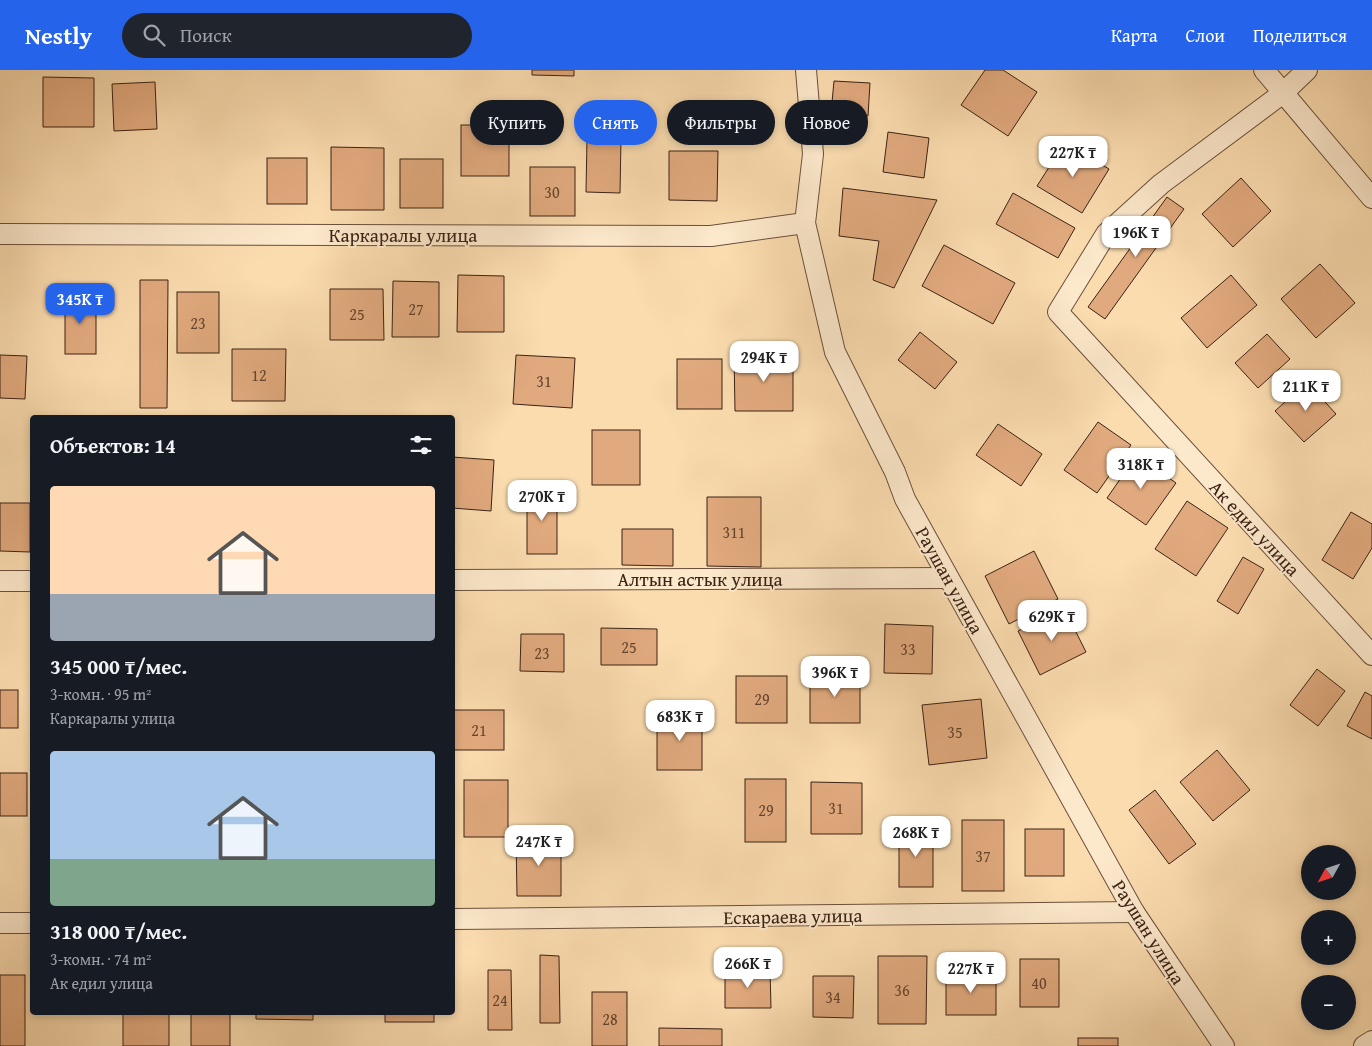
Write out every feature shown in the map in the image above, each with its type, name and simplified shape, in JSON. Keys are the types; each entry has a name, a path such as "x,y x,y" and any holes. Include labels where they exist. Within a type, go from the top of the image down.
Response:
{"street":[{"name":"Раушан улица","path":"806,70 813,154 805,223 835,352 895,472 905,499 1134,912 1224,1046"},
{"path":"1264,70 1372,198"},
{"path":"1283,93 1307,70"},
{"name":"Ак едил улица","path":"1283,93 1160,184 1106,234 1058,312 1372,655"},
{"name":"Каркаралы улица","path":"0,234 711,236 805,223"},
{"name":"Алтын астык улица","path":"455,580 948,578"},
{"path":"0,581 30,581"},
{"name":"Ескараева улица","path":"455,919 1134,912"},
{"path":"0,924 30,923"},
{"path":"1364,1046 1372,1041"}],"building":[{"path":"532,70 574,70 574,76 532,75"},
{"path":"985,70 1003,70 1037,92 1008,136 961,105"},
{"path":"43,77 94,78 94,127 43,127"},
{"path":"834,81 870,83 868,116 868,100 832,100"},
{"path":"155,82 157,129 114,131 112,84"},
{"path":"461,125 470,125 470,145 509,145 509,176 461,176"},
{"path":"888,132 929,138 924,178 883,172"},
{"path":"1065,142 1109,169 1082,213 1037,186"},
{"path":"587,145 621,145 620,193 586,192"},
{"path":"331,147 384,148 384,210 331,210"},
{"path":"669,151 718,151 717,201 669,200"},
{"path":"267,158 307,158 307,204 267,204"},
{"path":"400,159 443,159 443,208 400,208"},
{"path":"530,167 575,167 575,216 530,216"},
{"path":"1241,178 1271,211 1233,247 1202,214"},
{"path":"843,188 937,200 894,288 873,280 879,241 839,236"},
{"path":"1013,193 1075,228 1058,258 996,224"},
{"path":"1167,197 1184,209 1105,319 1088,307"},
{"path":"944,245 1015,283 993,324 922,286"},
{"path":"1320,264 1355,303 1316,338 1281,299"},
{"path":"458,275 504,276 504,332 457,332"},
{"path":"1231,275 1257,305 1207,348 1181,318"},
{"path":"140,280 168,280 167,408 140,408"},
{"path":"393,281 439,282 439,337 392,337"},
{"path":"330,289 383,289 384,340 330,340"},
{"path":"177,292 219,292 219,353 177,353"},
{"path":"65,296 96,296 96,354 65,354"},
{"path":"920,332 957,362 935,389 898,360"},
{"path":"1267,334 1290,359 1258,388 1235,363"},
{"path":"232,349 286,349 285,401 232,401"},
{"path":"734,354 793,355 793,411 735,411"},
{"path":"0,355 27,356 25,399 0,398"},
{"path":"516,355 575,358 572,408 513,404"},
{"path":"677,359 722,359 722,409 677,409"},
{"path":"1307,382 1336,414 1304,442 1275,411"},
{"path":"1098,422 1131,445 1097,493 1064,470"},
{"path":"998,424 1042,454 1021,486 976,455"},
{"path":"592,430 640,430 640,485 592,485"},
{"path":"1137,455 1176,483 1146,525 1107,498"},
{"path":"455,457 494,460 491,511 455,508"},
{"path":"527,490 557,490 557,554 527,554"},
{"path":"707,497 761,497 761,567 707,566"},
{"path":"1187,501 1228,528 1196,576 1155,549"},
{"path":"0,503 30,503 30,552 0,551"},
{"path":"1351,512 1372,524 1372,548 1353,579 1322,560"},
{"path":"622,529 673,529 673,566 622,565"},
{"path":"1034,551 1058,599 1009,624 985,576"},
{"path":"1243,557 1264,569 1238,614 1217,601"},
{"path":"1064,608 1086,652 1040,675 1018,631"},
{"path":"885,624 933,626 932,674 884,673"},
{"path":"601,628 657,629 657,665 601,665"},
{"path":"521,634 564,634 564,672 520,671"},
{"path":"1317,669 1345,691 1318,726 1290,705"},
{"path":"810,674 860,674 860,723 810,723"},
{"path":"736,676 787,676 787,723 736,723"},
{"path":"0,690 18,690 18,728 0,728"},
{"path":"1365,692 1372,696 1372,739 1347,726"},
{"path":"981,699 987,758 929,765 922,705"},
{"path":"455,710 504,710 504,750 455,750"},
{"path":"657,713 702,713 702,770 657,770"},
{"path":"1217,750 1250,790 1213,821 1180,782"},
{"path":"0,773 27,773 27,816 0,816"},
{"path":"745,779 786,779 786,842 745,842"},
{"path":"464,780 508,780 508,837 464,837"},
{"path":"811,782 862,783 862,834 811,834"},
{"path":"1155,790 1196,844 1169,864 1129,810"},
{"path":"962,820 1004,820 1004,891 962,891"},
{"path":"899,828 933,828 933,887 899,887"},
{"path":"1025,829 1064,829 1064,876 1025,876"},
{"path":"516,839 561,839 561,896 517,896"},
{"path":"540,955 559,956 560,1023 540,1023"},
{"path":"878,956 927,956 926,1024 878,1024"},
{"path":"1020,959 1059,959 1059,1007 1020,1007"},
{"path":"488,970 511,970 512,1030 488,1030"},
{"path":"725,970 770,970 771,1008 725,1008"},
{"path":"946,972 996,972 996,1015 946,1015"},
{"path":"0,975 25,975 25,1046 0,1046"},
{"path":"813,976 854,976 853,1018 813,1017"},
{"path":"592,992 627,992 627,1046 592,1046"},
{"path":"123,1015 169,1015 169,1046 123,1046"},
{"path":"191,1015 230,1015 230,1046 191,1046"},
{"path":"256,1015 313,1015 313,1020 256,1019"},
{"path":"385,1015 434,1015 434,1022 385,1022"},
{"path":"659,1028 722,1029 722,1046 659,1046"},
{"path":"1078,1038 1118,1038 1118,1046 1078,1046"}]}
